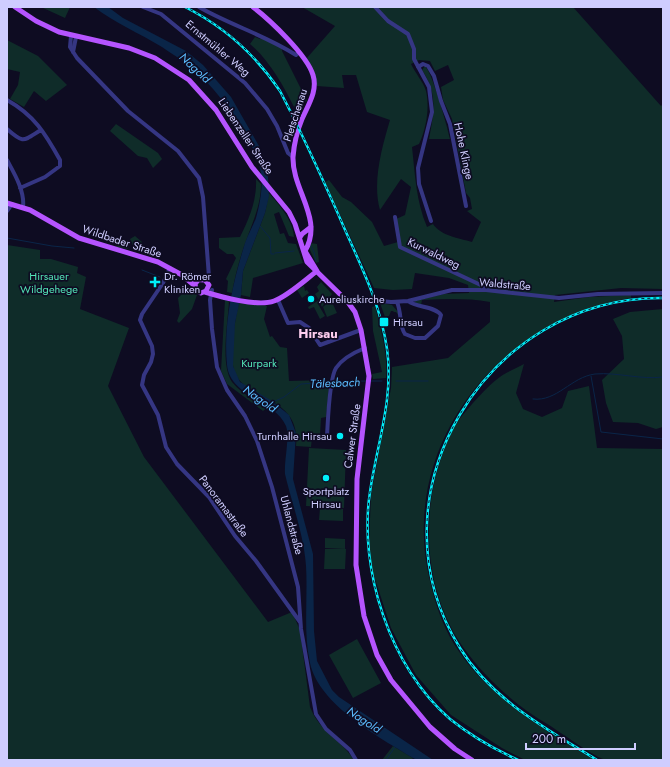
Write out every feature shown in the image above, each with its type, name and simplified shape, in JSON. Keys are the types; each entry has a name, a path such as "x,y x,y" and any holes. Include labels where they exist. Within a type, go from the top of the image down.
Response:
{"main road":[{"name":"Liebenzeller Straße","path":"15,7 49,28 74,36 129,48 155,58 169,65 189,80 207,98 252,167 290,212 308,262 317,271"},
{"name":"Pletschenau","path":"253,7 275,26 298,53 311,70 315,82 314,89 299,126 293,158"},
{"name":"Ernstmühler Weg","path":"293,158 297,181 310,213 310,236 305,251"},
{"name":"Wildbader Straße","path":"9,204 23,207 79,238 146,258 170,268 187,279 199,292 204,292 210,288"},
{"path":"300,237 311,227"},
{"path":"300,237 310,236"},
{"name":"Liebenzeller Straße","path":"305,251 317,271"},
{"path":"308,262 308,278"},
{"path":"195,286 200,280 225,297 265,303 278,300 317,271"},
{"name":"Calwer Straße","path":"317,271 355,312 360,323 369,376 357,479 357,581 364,616 377,656 388,676 414,709 442,739 472,760"},
{"name":"Wildbader Straße","path":"187,279 200,280"}],"street":[{"name":"Ernstmühler Weg","path":"143,7 161,14 245,83 267,109 277,126 288,153 293,158"},
{"path":"199,7 224,21 278,43 296,54 298,53"},
{"path":"375,7 388,21 408,34 414,49 414,60 429,87 432,112 418,168 419,184 431,221"},
{"path":"74,36 70,47 74,54 128,110 172,146 193,169 202,188 210,288"},
{"name":"Hohe Klinge","path":"418,67 423,64 428,66 434,76 441,101 450,124 466,206"},
{"path":"7,100 27,112 42,130 61,163 52,173 20,188"},
{"path":"7,129 20,140 24,141 42,130"},
{"path":"7,160 20,188 24,201 23,207"},
{"path":"7,211 9,204"},
{"name":"Kurwaldweg","path":"395,217 400,247 485,287 486,290"},
{"name":"Panoramastraße","path":"170,268 163,283 142,314 140,320 153,349 153,358 142,380 144,391 158,415 164,441 171,457 209,497 235,536 256,561 300,622"},
{"path":"200,280 208,269"},
{"name":"Uhlandstraße","path":"210,288 212,329 217,367 227,390 245,416 265,461 296,577 300,622 316,714 326,729 350,750 356,760"},
{"name":"Waldstraße","path":"347,302 360,299 397,302 441,292 486,290 559,298 598,294 663,293"},
{"path":"278,300 288,323 300,322 312,332 320,344 325,344 358,331"},
{"path":"397,302 401,313 400,326 405,334 415,338 425,338 438,326 441,316 438,311 412,304 408,300"},
{"path":"327,436 332,384 336,368 352,355 365,348"}],"green space":[{"path":"41,7 70,7 65,18"},
{"path":"302,7 573,7 661,106 663,104 663,289 621,288 555,295 554,302 589,297 631,295 631,298 583,311 539,332 501,361 469,397 444,438 429,483 424,531 430,581 442,621 454,644 467,663 482,680 516,710 594,760 525,760 502,748 451,715 416,675 391,628 373,573 369,543 371,495 391,388 392,367 448,358 490,322 490,302 464,299 422,300 421,305 414,302 444,294 469,293 468,285 449,278 415,273 412,289 393,290 374,288 325,182 329,180 342,197 351,202 372,222 384,246 398,242 394,220 405,215 411,187 401,179 380,210 377,188 379,165 390,120 367,112 356,75 342,75 344,88 317,86 314,71 306,59 335,26","holes":["419,60 430,61 435,71 448,65 454,80 441,87 443,100 452,119 466,193 470,198 472,209 467,211 481,222 472,242 445,234 433,224 427,227 420,207 416,187 412,147 419,144 424,132 428,104 425,87 411,64"]},
{"path":"255,37 260,39 262,37 282,48 282,51 307,101 294,107 269,65 250,44"},
{"path":"7,40 38,56 67,85 46,101 34,91 24,107 10,99 18,85 20,72 7,69"},
{"path":"425,66 436,89 450,139 429,139 433,112 433,95 431,87 422,70"},
{"path":"116,124 158,153 162,159 153,168 147,158 138,156 110,131"},
{"path":"256,179 261,184 258,206 236,273 232,293 227,292 228,281 226,279 236,258 233,254 227,254 219,248 219,238 240,237 252,209"},
{"path":"269,193 288,219 294,237 289,236 279,212 274,214 280,234 284,233 288,243 296,244 303,263 253,278 250,297 241,295 243,271 265,213"},
{"path":"135,236 142,242 140,251 135,250 130,239"},
{"path":"127,240 129,245 128,249 115,247"},
{"path":"310,243 317,244 319,262 316,263 310,250"},
{"name":"Hirsauer Wildgehege","path":"7,245 40,250 40,259 51,259 78,267 77,273 86,277 80,309 129,328 108,386 144,457 268,622 292,612 300,630 310,707 320,724 343,746 354,760 7,760"},
{"path":"321,282 332,294 322,307 320,303 318,304 325,316 320,319 314,307 309,309 308,307 319,300 315,294 319,291 317,287"},
{"path":"304,286 305,291 307,290 309,293 302,298 297,290"},
{"path":"188,288 197,295 192,309 179,323 177,321 180,313 178,298"},
{"path":"225,300 229,301 226,332 226,365 228,374 232,382 239,389 253,400 267,408 263,411 227,384 221,371"},
{"path":"331,300 337,313 327,317 323,307"},
{"name":"Kurpark","path":"239,303 267,306 264,319 270,337 272,336 280,347 287,348 289,381 330,380 326,417 321,418 320,435 312,437 311,447 296,446 295,429 290,417 282,408 241,382 235,373 232,348"},
{"path":"380,303 392,305 399,313 399,316 396,312 391,311 389,316 385,317"},
{"path":"375,306 384,342 386,378 373,379 372,374 382,372 373,331 372,307"},
{"path":"663,309 663,427 656,429 638,423 613,422 606,403 602,380 624,359 622,336 613,319 630,312"},
{"path":"524,364 516,393 523,409 542,417 562,408 568,391 589,386 597,448 663,449 663,760 606,760 594,755 524,709 491,680 472,659 450,625 440,602 433,577 429,526 431,501 443,453 456,424 476,399 499,378"},
{"name":"Sportplatz Hirsau","path":"309,448 346,450 344,508 306,506"},
{"path":"320,508 343,509 343,521 319,520"},
{"path":"325,538 345,539 345,549 325,548"},
{"path":"325,549 346,549 345,569 324,569"},
{"path":"357,639 381,683 353,698 329,655"},
{"path":"393,746 413,758 411,760 382,760"}],"water":[{"name":"Nagold","path":"94,7 108,7 123,18 186,51 203,65 231,97 259,146 268,177 269,196 265,213 243,271 241,295 235,323 233,366 240,382 272,401 289,415 296,433 293,479 313,554 314,631 317,661 332,690 339,697 433,760 417,760 413,758 368,730 352,718 325,693 316,678 310,663 307,639 305,554 285,474 287,436 286,426 273,410 244,392 236,384 230,376 227,365 226,334 233,288 245,243 256,218 261,196 262,184 258,160 246,135 229,109 212,87 194,69 162,47"}],"waterway":[{"path":"260,226 270,238 271,254 274,254"},
{"path":"7,238 52,246 74,248"},
{"path":"311,246 316,261"},
{"path":"275,253 294,251"},
{"path":"142,270 160,277"},
{"path":"167,279 178,279"},
{"name":"Tälesbach","path":"533,399 549,397 586,376 595,374 612,374 646,378 663,377"},
{"name":"Tälesbach","path":"591,376 601,432 663,439"},
{"name":"Tälesbach","path":"333,382 366,381"},
{"name":"Tälesbach","path":"371,381 382,381"},
{"name":"Tälesbach","path":"396,381 428,381"},
{"name":"Tälesbach","path":"273,402 284,397 301,384 330,382"},
{"path":"386,760 395,747"}],"railway":[{"path":"185,7 213,23 250,53 280,91 322,178 365,275 376,304 384,333 389,367 387,403 370,492 368,521 369,552 374,584 383,615 395,645 410,673 429,698 450,719 483,742 518,760"},
{"path":"597,760 540,725 522,712 488,683 473,666 460,648 434,589 427,529 436,470 460,415 496,368 543,330 600,306 663,298"}],"place":[{"name":"Dr. Römer Kliniken","path":"155,282"},
{"name":"Aureliuskirche","path":"311,299"},
{"name":"Hirsau","path":"384,322"},
{"name":"Turnhalle Hirsau","path":"340,436"},
{"name":"Sportplatz Hirsau","path":"326,478"}],"district":[{"name":"Hirsau","path":"318,333"}]}
